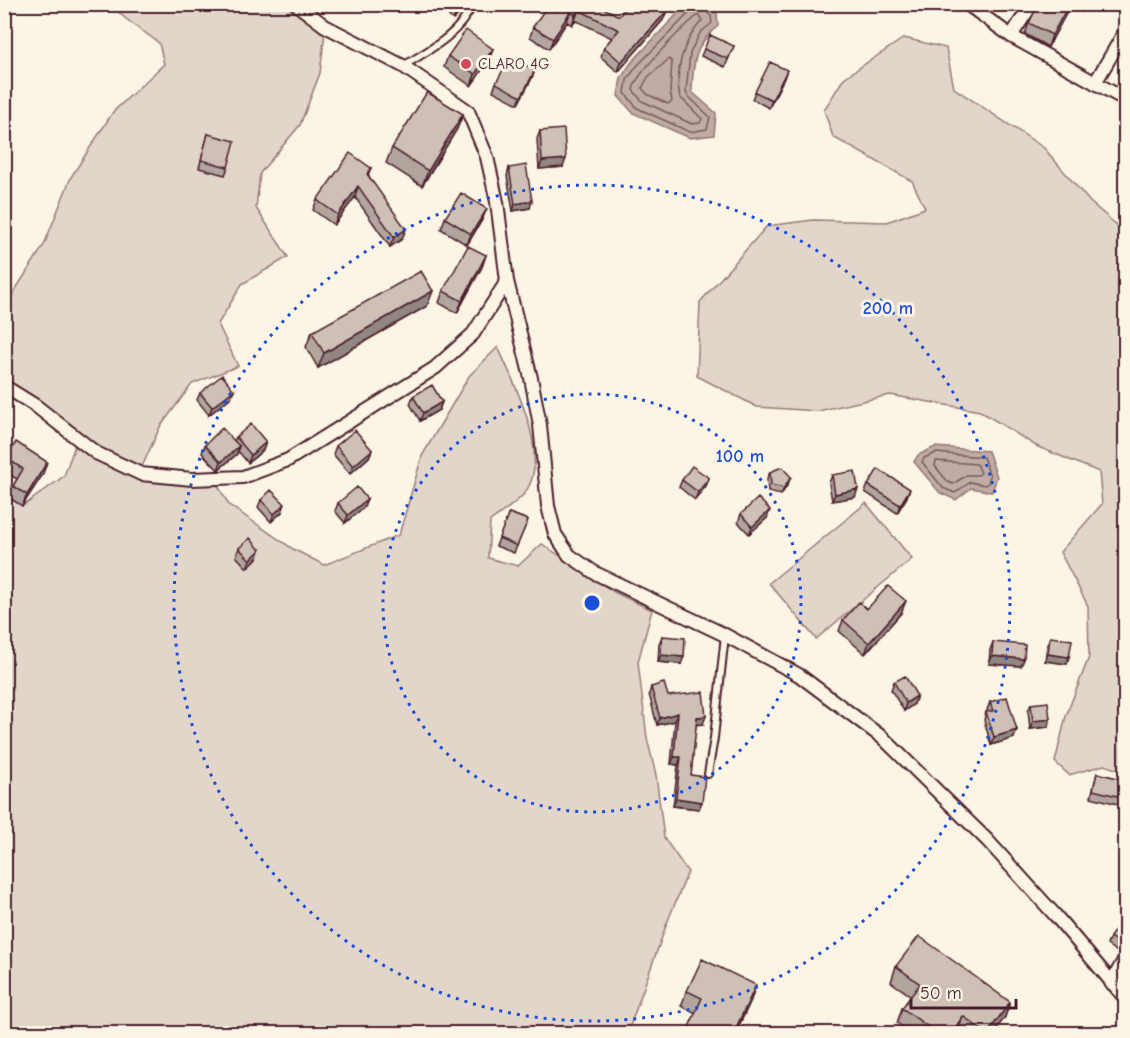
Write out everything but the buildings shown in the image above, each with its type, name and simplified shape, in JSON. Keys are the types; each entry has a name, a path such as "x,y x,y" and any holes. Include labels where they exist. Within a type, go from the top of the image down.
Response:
{"street":[{"path":"296,4 325,26 403,66 468,111 487,157 497,202 507,281 540,425 548,506 555,534 569,555 595,573 725,635 799,675 883,738 987,840 1055,915 1125,999"},
{"path":"967,4 1011,36 1125,100"},
{"path":"1011,36 1032,4"},
{"path":"1095,83 1125,30"},
{"path":"4,386 36,406 96,453 141,474 192,479 243,477 288,460 435,368 474,334 507,281"},
{"path":"1111,982 1125,957"}],"lane":[{"path":"403,66 451,36 467,18 473,4"},
{"path":"708,774 725,635"}],"shaded area":[{"path":"111,5 291,5 325,32 320,73 300,125 260,173 256,208 288,257 242,284 218,324 238,366 192,384 160,427 141,469 211,473 229,505 293,549 324,565 399,535 422,456 469,376 498,347 528,421 533,442 534,462 531,480 523,495 512,506 490,521 488,558 518,566 542,544 614,592 652,610 638,662 647,738 656,775 664,838 688,872 667,923 629,1033 5,1033 4,495 23,506 64,476 78,437 25,391 5,381 5,306 44,245 71,177 113,112 164,64 159,43"},
{"path":"904,38 946,48 954,88 1044,148 1090,202 1125,232 1125,772 1104,765 1069,775 1055,762 1066,716 1089,657 1088,606 1060,552 1102,504 1099,472 1036,446 980,411 890,395 818,411 757,407 697,376 700,302 767,226 813,220 887,222 925,208 912,181 833,137 824,110 844,78"},
{"path":"866,503 912,559 816,639 769,583"}],"water":[{"path":"690,5 707,5 717,13 718,26 704,40 696,55 692,92 716,113 714,135 690,138 633,113 618,96 621,78 631,63 678,13"},
{"path":"935,447 988,451 997,477 992,492 971,488 956,500 940,493 914,462 918,455"}],"place":[{"name":"CLARO 4G","path":"466,64"}]}
